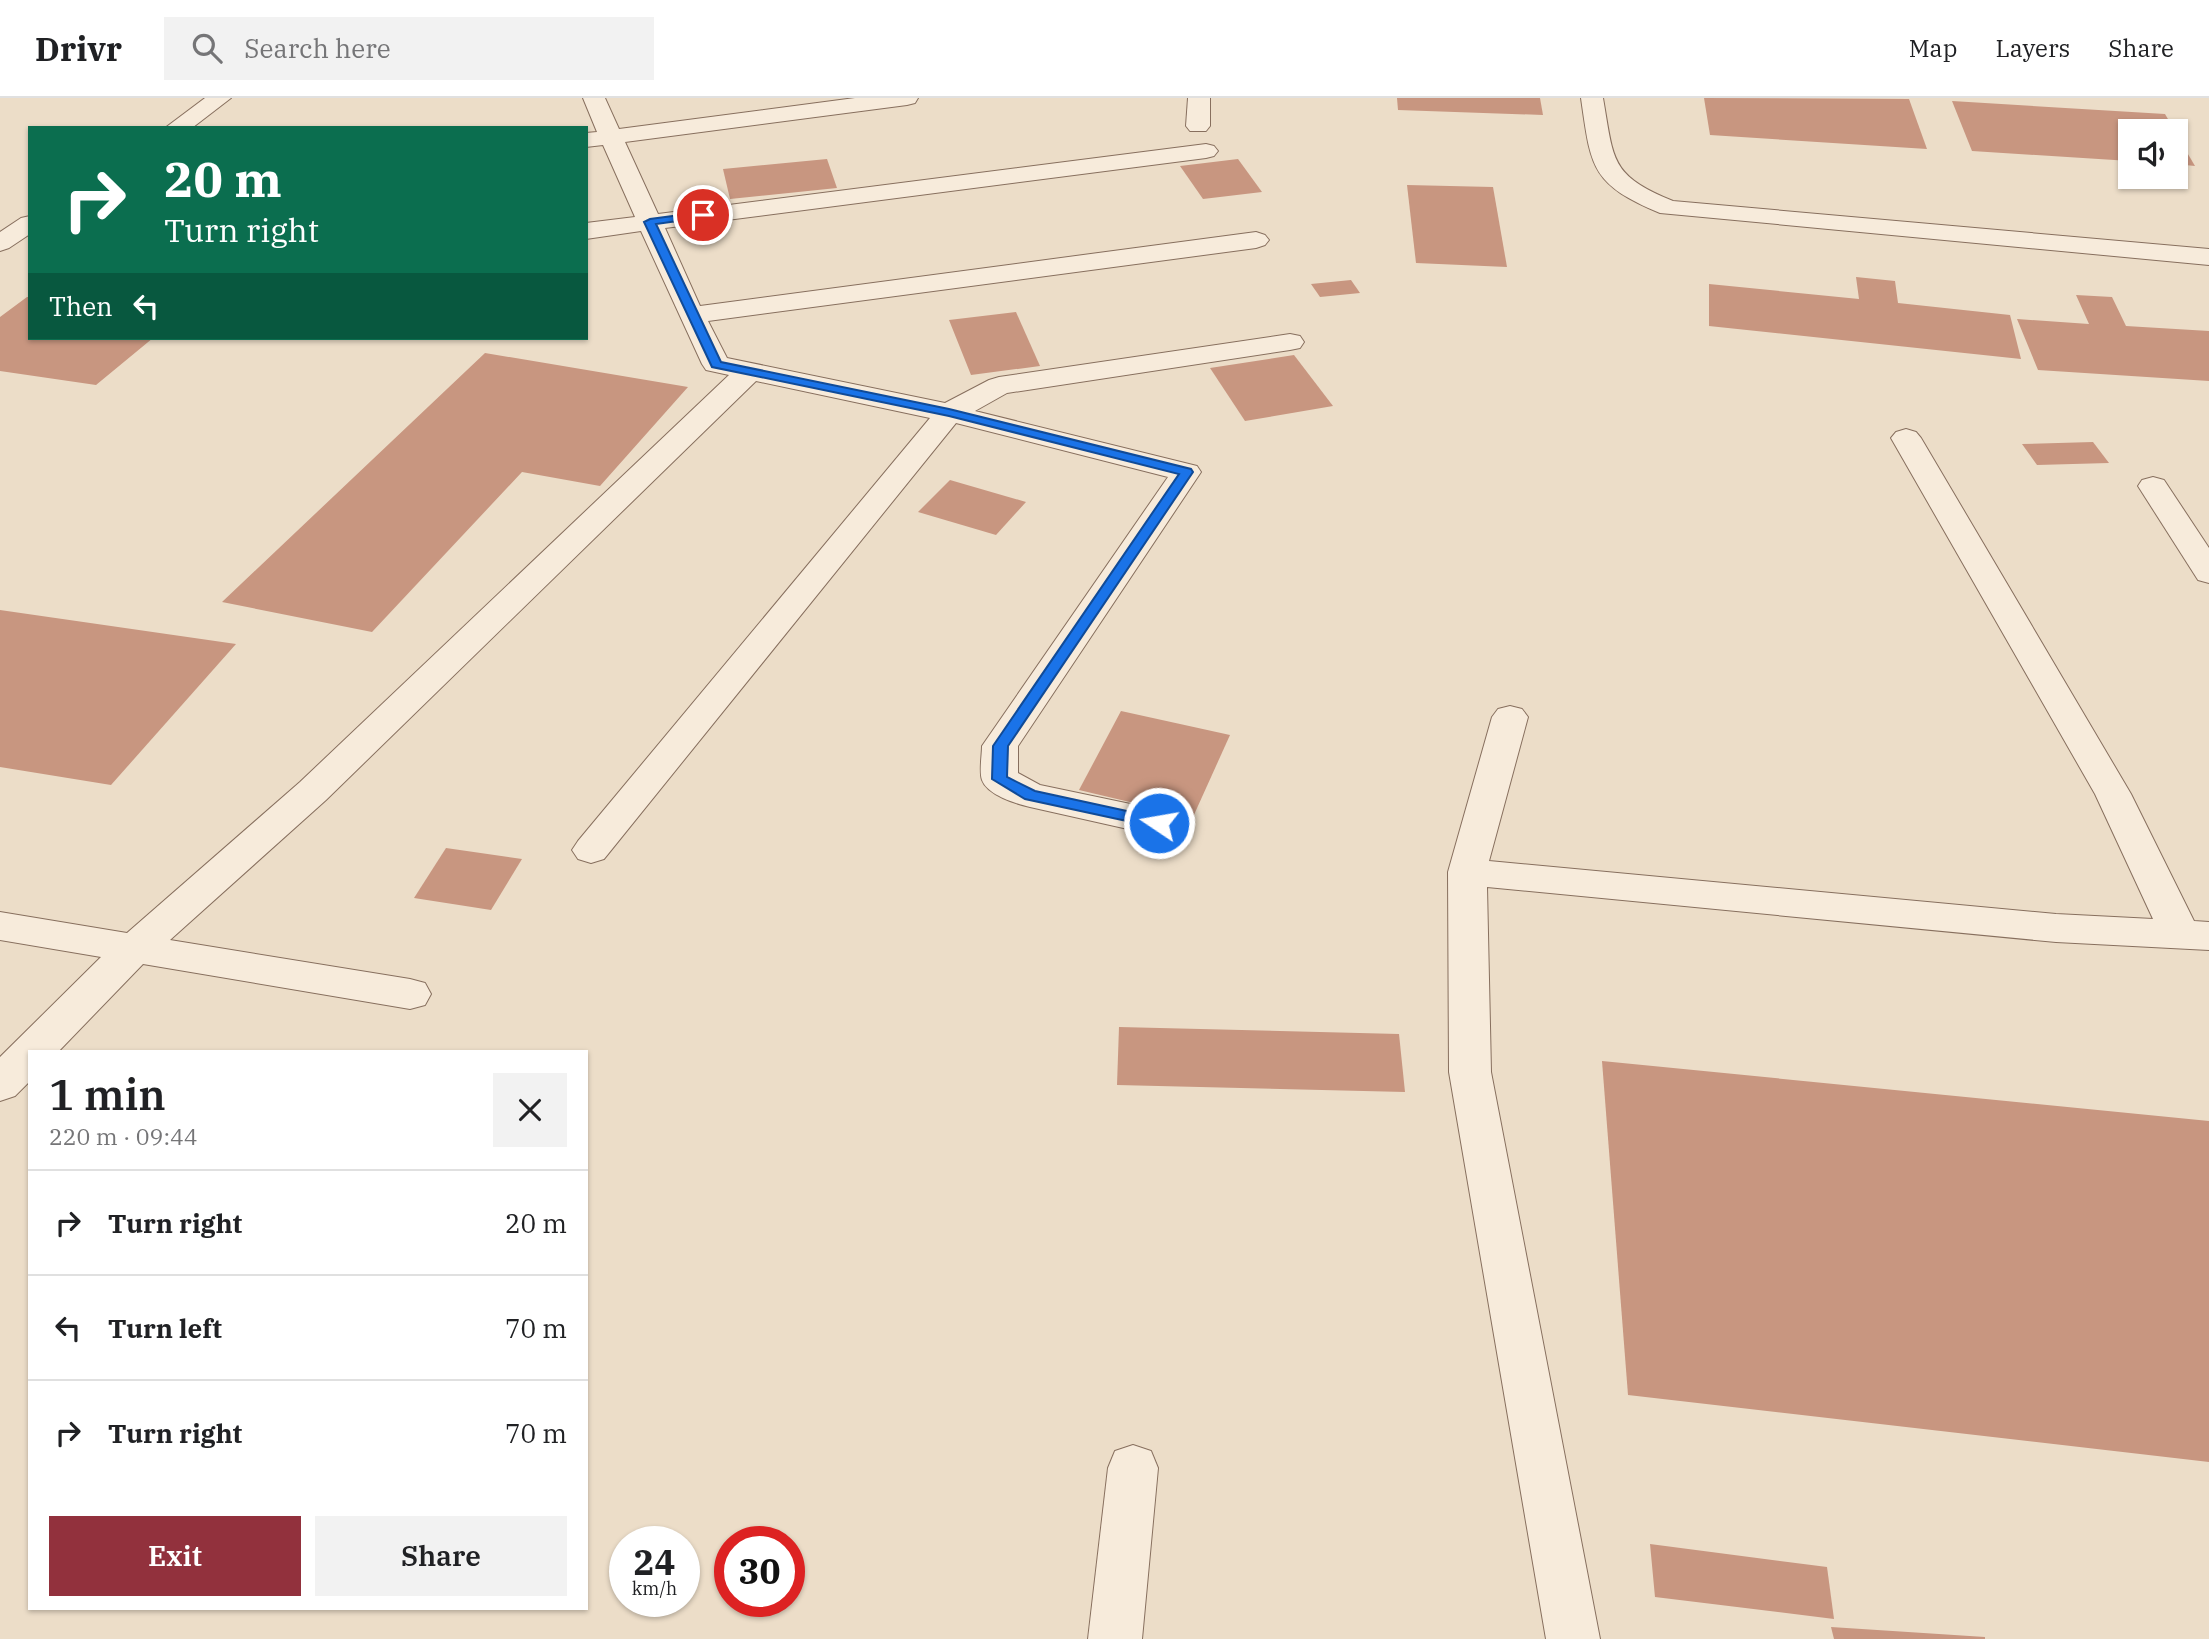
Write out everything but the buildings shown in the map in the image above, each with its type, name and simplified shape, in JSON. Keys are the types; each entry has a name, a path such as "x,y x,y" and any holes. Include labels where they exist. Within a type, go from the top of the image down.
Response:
{"street":[{"path":"179,126 219,98"},
{"path":"594,98 691,315 716,364 949,413 1186,472 1000,746 1000,779 1030,795 1159,823"},
{"path":"588,140 907,98"},
{"path":"1198,126 1199,98"},
{"path":"1592,98 1603,167 1618,183 1635,195 1669,208 2209,257"},
{"path":"588,231 1206,151"},
{"path":"0,243 28,224"},
{"path":"691,315 1256,240"},
{"path":"591,850 949,413 999,386 1290,342"},
{"path":"34,1050 134,949 313,791 750,371"},
{"path":"1906,438 2194,934"},
{"path":"2153,486 2209,573"},
{"path":"1510,717 1468,872 1469,1072 1573,1639"},
{"path":"1468,872 2056,928 2194,934"},
{"path":"0,926 410,994"},
{"path":"0,1084 28,1056"},
{"path":"1115,1639 1133,1468"}],"route":[{"path":"703,215 650,222 716,364 949,413 1186,472 1000,746 1000,779 1030,795 1159,823"}]}
